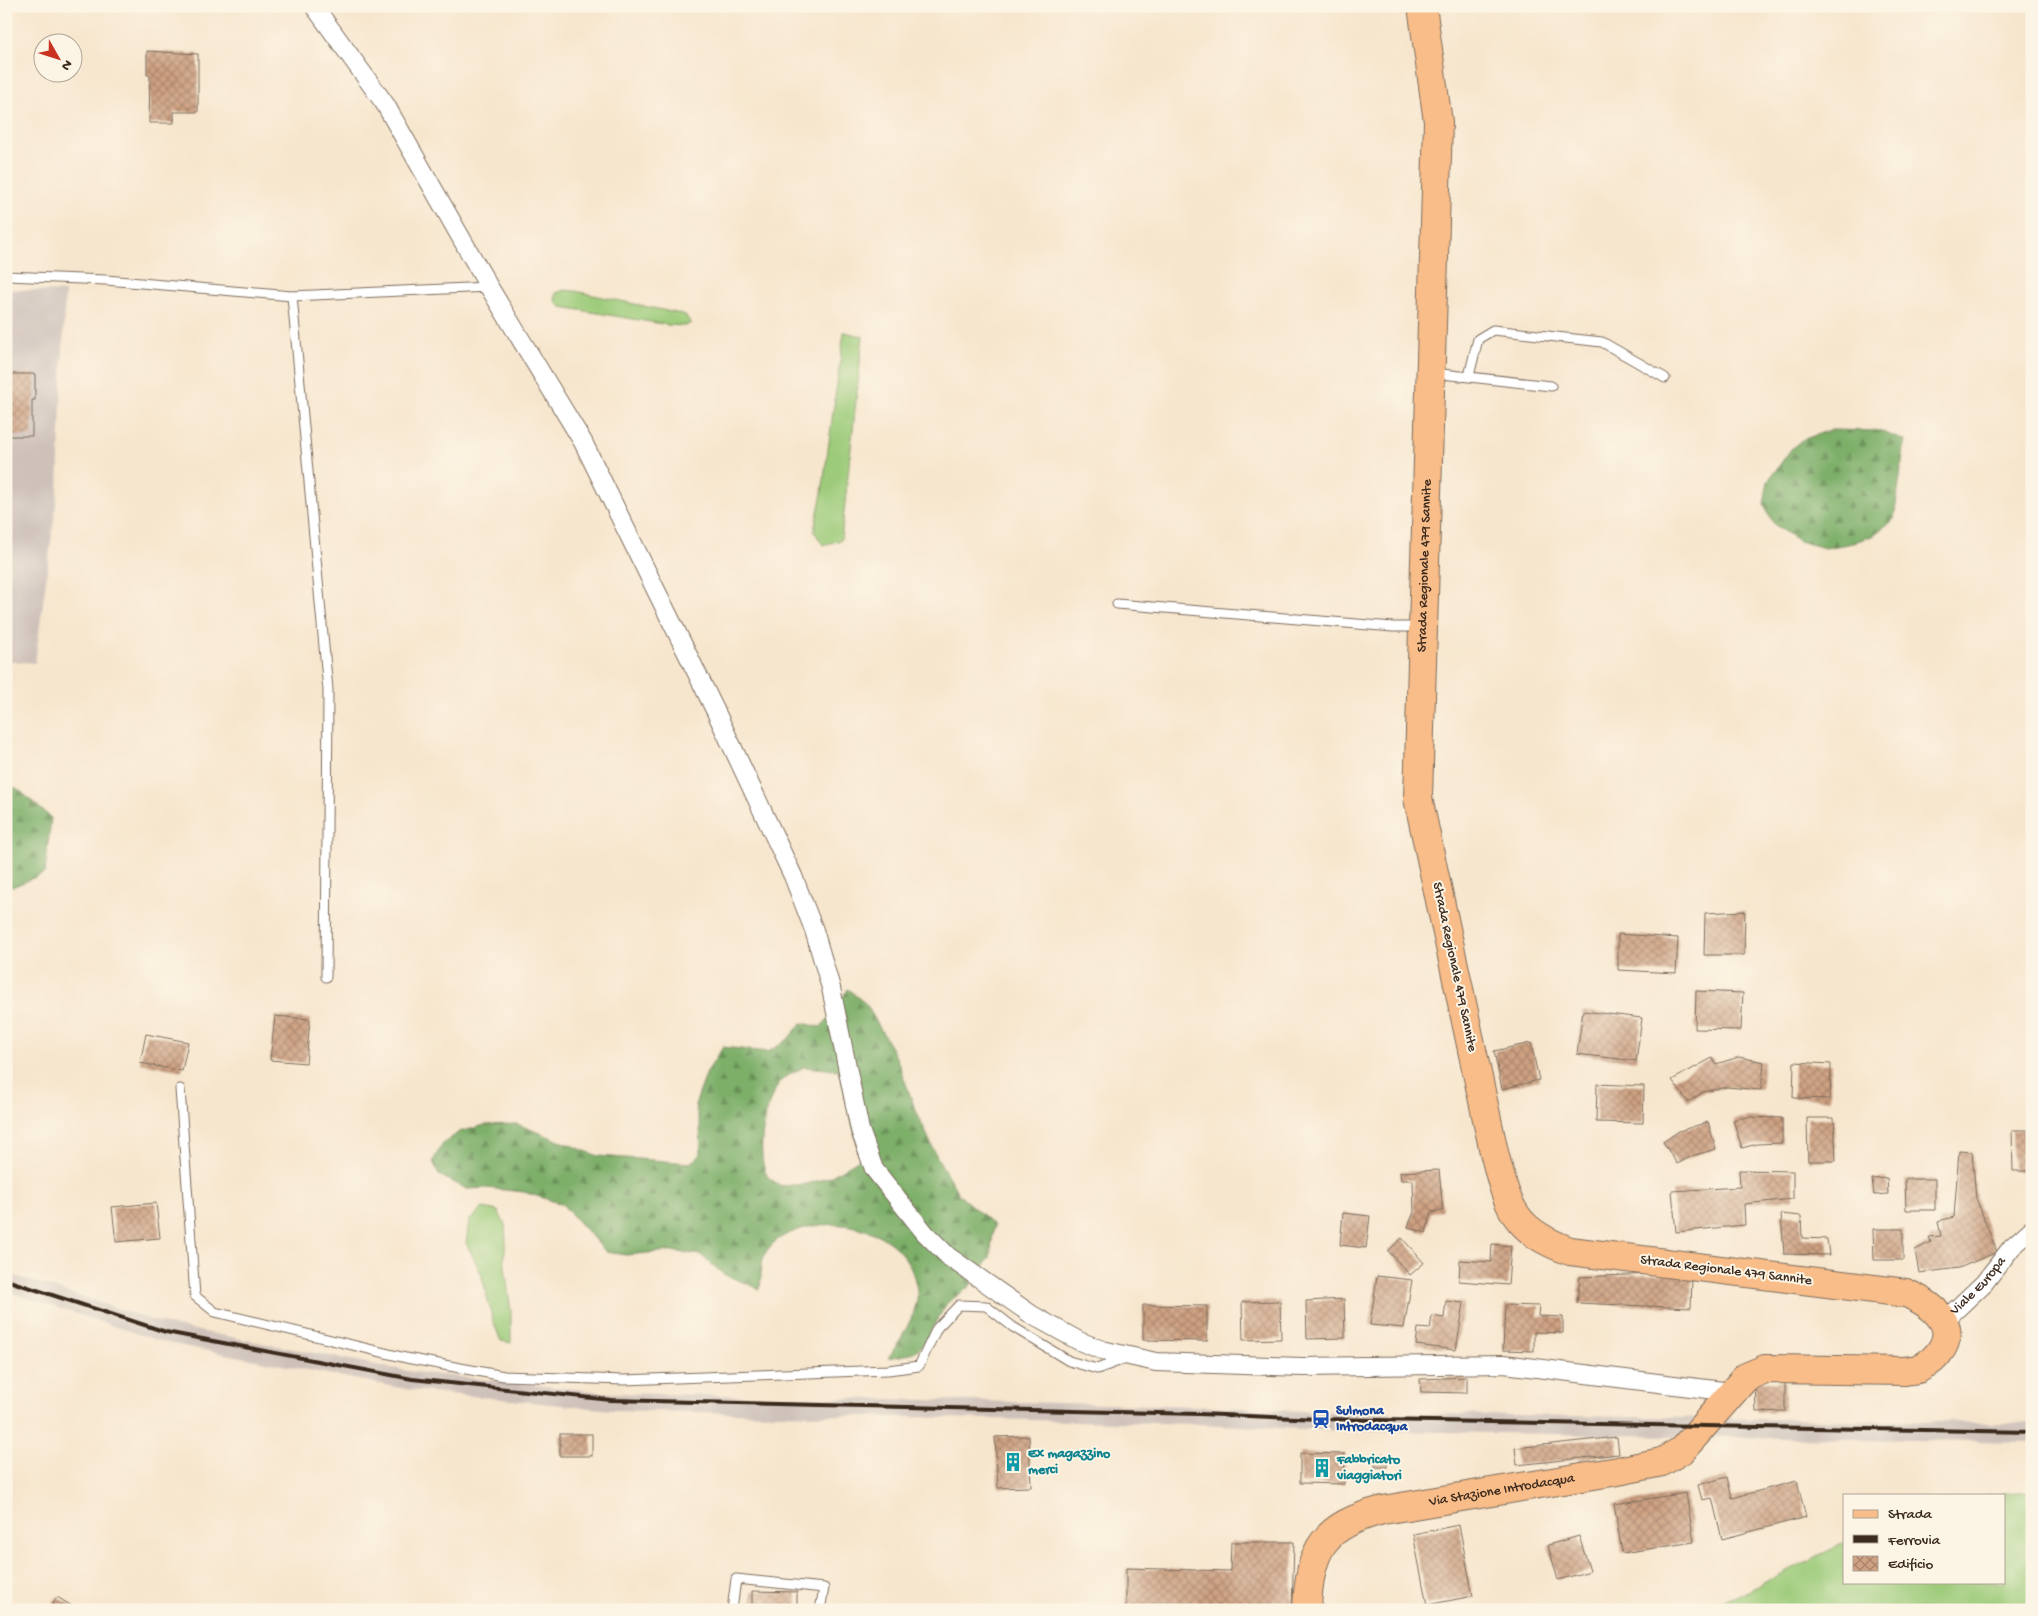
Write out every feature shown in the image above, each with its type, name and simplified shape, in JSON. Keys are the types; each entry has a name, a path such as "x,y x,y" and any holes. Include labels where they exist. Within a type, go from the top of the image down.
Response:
{"main road":[{"name":"Strada Regionale 479 Sannite","path":"1422,6 1438,122 1418,798 1494,1152 1506,1199 1526,1229 1547,1243 1570,1251 1906,1293 1921,1299 1944,1321"},
{"path":"1731,1392 1746,1377 1765,1369 1905,1371 1920,1368 1932,1360 1942,1349 1947,1336 1944,1321"},
{"name":"Via Stazione Introdacqua","path":"1307,1610 1308,1595 1317,1552 1329,1534 1350,1520 1383,1510 1618,1472 1662,1462 1682,1450 1731,1392"}],"street":[{"path":"314,6 385,104 489,287 583,442 715,710 794,876 824,960 860,1130 874,1169 925,1233 949,1257 1032,1315 1079,1342 1129,1357 1156,1362 1303,1367 1504,1364 1731,1392"},
{"name":"Viale Europa","path":"1944,1321 1971,1296 2012,1248 2032,1229"}],"lane":[{"path":"6,276 106,280 292,296 489,287"},
{"path":"292,296 328,690 326,977"},
{"path":"1469,376 1478,338 1493,330 1602,342 1665,378"},
{"path":"1430,372 1551,386"},
{"path":"1117,604 1393,627 1423,627"},
{"path":"180,1089 195,1296 215,1312 406,1358 504,1376 624,1380 888,1370 920,1366 937,1328 959,1305 986,1306 1013,1327 1069,1360 1097,1369 1129,1357"},
{"path":"732,1610 736,1579 824,1588 820,1610"}],"shaded area":[{"path":"6,289 65,292 58,489 35,663 6,661"},
{"path":"6,1273 168,1325 413,1372 612,1393 1199,1406 1321,1412 2005,1423 2032,1424 2032,1442 1320,1430 1198,1424 611,1410 411,1390 163,1342 6,1291"}],"green space":[{"path":"564,290 685,315 691,323 685,326 668,325 562,307 555,301 556,293"},
{"path":"844,332 863,336 841,540 823,545 814,531 822,493"},
{"path":"1830,430 1880,431 1905,441 1894,519 1872,536 1848,544 1825,548 1799,541 1774,524 1764,504 1768,481 1792,448 1802,440"},
{"path":"6,783 19,790 51,818 45,873 12,887 6,883"},
{"path":"848,989 866,1004 897,1059 914,1106 937,1157 959,1195 994,1225 990,1257 969,1287 947,1303 922,1346 911,1354 888,1358 906,1330 915,1308 917,1294 914,1277 906,1260 895,1247 880,1236 864,1229 846,1225 828,1225 810,1227 781,1237 764,1255 760,1289 723,1274 701,1255 670,1251 626,1255 606,1252 562,1204 524,1192 486,1188 467,1189 439,1175 433,1161 442,1145 459,1132 485,1125 517,1124 598,1156 690,1163 701,1154 700,1125 695,1105 707,1072 723,1047 768,1052 787,1040 802,1023 820,1027 830,1017","holes":["804,1067 839,1070 861,1158 830,1177 807,1184 781,1186 768,1177 762,1155 762,1141 767,1111 777,1086 784,1078"]},
{"path":"483,1208 498,1211 505,1225 504,1259 511,1312 511,1343 501,1341 493,1321 481,1273 466,1243 469,1221"},
{"path":"2032,1492 2032,1610 1695,1610 1737,1596 1843,1543 1843,1584 2006,1584 2006,1494 2004,1494"}],"building":[{"path":"147,51 198,54 198,112 174,112 174,123 149,123 150,75 147,75"},
{"path":"6,374 35,374 35,400 32,400 32,436 6,436"},
{"path":"1745,911 1744,955 1704,955 1705,913"},
{"path":"1618,934 1678,938 1676,973 1618,970"},
{"path":"1696,991 1743,993 1741,1030 1695,1029"},
{"path":"1583,1011 1642,1018 1636,1061 1577,1054"},
{"path":"275,1016 310,1019 306,1063 270,1060"},
{"path":"146,1034 188,1042 182,1071 140,1063"},
{"path":"1531,1043 1539,1080 1502,1089 1494,1051"},
{"path":"1739,1057 1764,1062 1761,1090 1727,1087 1703,1092 1688,1102 1672,1080 1712,1058 1716,1064"},
{"path":"1794,1062 1831,1064 1830,1099 1793,1098"},
{"path":"1597,1084 1644,1086 1643,1123 1596,1122"},
{"path":"1746,1117 1782,1118 1782,1143 1757,1144 1742,1148 1733,1120"},
{"path":"1807,1118 1834,1118 1836,1161 1808,1161"},
{"path":"1708,1122 1716,1149 1692,1156 1677,1164 1663,1142 1679,1131"},
{"path":"2012,1130 2032,1130 2032,1171 2013,1171"},
{"path":"1959,1151 1972,1152 1976,1198 1997,1252 1959,1268 1919,1273 1915,1250 1931,1242 1929,1237 1941,1236 1938,1221 1954,1217"},
{"path":"1439,1170 1443,1211 1431,1212 1426,1233 1408,1227 1414,1212 1413,1180 1401,1180 1400,1172"},
{"path":"1739,1170 1793,1171 1793,1199 1744,1204 1745,1225 1676,1232 1672,1191 1740,1187"},
{"path":"1887,1178 1888,1194 1874,1195 1872,1179"},
{"path":"1905,1179 1935,1179 1935,1210 1906,1210"},
{"path":"156,1203 160,1238 116,1242 112,1207"},
{"path":"1343,1213 1370,1216 1366,1248 1340,1245"},
{"path":"1781,1214 1801,1216 1802,1238 1827,1239 1829,1255 1784,1254"},
{"path":"1873,1229 1903,1229 1903,1260 1874,1260"},
{"path":"1402,1238 1424,1263 1410,1275 1388,1251"},
{"path":"1492,1244 1511,1246 1508,1285 1459,1281 1460,1260 1491,1262"},
{"path":"1676,1273 1692,1278 1691,1308 1577,1303 1580,1277"},
{"path":"1377,1276 1412,1280 1404,1328 1370,1325"},
{"path":"1344,1299 1345,1338 1307,1339 1306,1301"},
{"path":"1280,1301 1281,1339 1243,1340 1242,1302"},
{"path":"1446,1301 1464,1303 1456,1350 1416,1345 1418,1328 1430,1329 1432,1316 1444,1318"},
{"path":"1143,1305 1207,1306 1207,1341 1143,1340"},
{"path":"1505,1305 1539,1306 1538,1316 1563,1317 1563,1333 1534,1332 1534,1351 1503,1350"},
{"path":"1467,1377 1467,1393 1421,1392 1420,1379"},
{"path":"1755,1381 1785,1381 1785,1411 1756,1412"},
{"path":"560,1434 592,1434 592,1456 560,1456"},
{"name":"Ex magazzino merci","path":"1029,1436 1031,1487 998,1488 995,1437"},
{"path":"1617,1437 1619,1454 1517,1465 1515,1448"},
{"name":"Fabbricato viaggiatori","path":"1300,1453 1345,1454 1344,1484 1300,1483"},
{"path":"1375,1456 1387,1456 1387,1467 1375,1467"},
{"path":"1727,1477 1732,1498 1797,1481 1806,1517 1722,1539 1712,1498 1702,1500 1698,1485"},
{"path":"1686,1493 1694,1542 1622,1553 1614,1504"},
{"path":"1459,1525 1473,1596 1427,1605 1413,1534"},
{"path":"1579,1536 1590,1571 1558,1580 1548,1545"},
{"path":"1231,1542 1294,1542 1292,1610 1126,1610 1126,1568 1230,1571"},
{"path":"752,1591 797,1592 797,1610 752,1610"},
{"path":"57,1597 72,1606 69,1610 49,1610"}],"railway":[{"path":"6,1280 166,1332 412,1379 611,1400 1199,1414 1321,1419 2032,1432"}],"place":[{"name":"Sulmona Introdacqua","path":"1321,1419"},
{"name":"Ex magazzino merci","path":"1013,1462"},
{"name":"Fabbricato viaggiatori","path":"1322,1468"}]}
